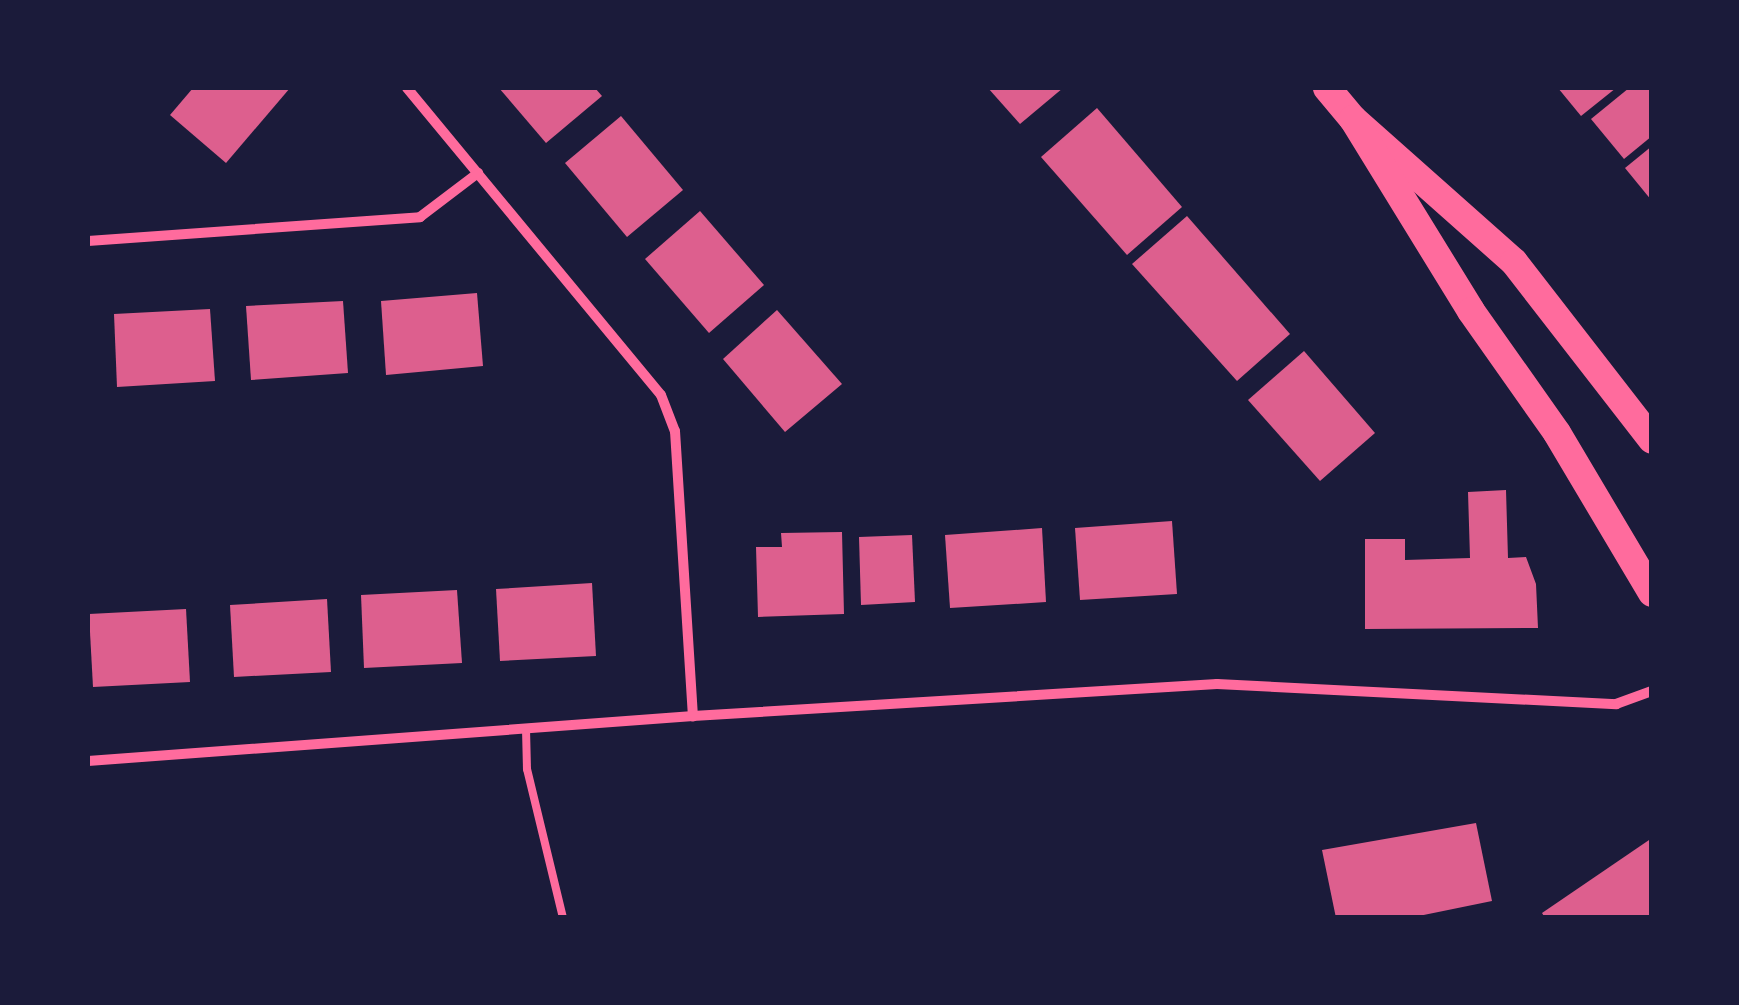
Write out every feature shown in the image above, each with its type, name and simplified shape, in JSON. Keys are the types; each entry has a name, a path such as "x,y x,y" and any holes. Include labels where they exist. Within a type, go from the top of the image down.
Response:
{"highway":[{"path":"1326,88 1353,119 1514,262 1652,440"},
{"path":"1353,119 1471,311 1557,434 1652,593"}],"street":[{"path":"407,88 661,394 674,431 693,716"},
{"path":"88,241 420,217 478,173"},
{"path":"88,761 693,716 1218,684 1616,704 1652,692"}],"lane":[{"path":"526,730 527,770 562,918"}],"building":[{"path":"193,88 290,88 226,163 170,115"},
{"path":"499,88 595,88 602,96 546,143"},
{"path":"988,88 1063,88 1020,124"},
{"path":"1558,88 1616,88 1581,116"},
{"path":"1629,88 1652,88 1652,136 1624,159 1591,119"},
{"path":"1097,108 1182,207 1127,255 1041,157"},
{"path":"621,116 683,190 627,237 565,163"},
{"path":"1652,146 1652,201 1625,168"},
{"path":"700,211 764,285 709,333 645,259"},
{"path":"1187,216 1290,334 1237,381 1132,264"},
{"path":"477,293 483,366 386,375 381,301"},
{"path":"343,301 348,373 251,380 246,306"},
{"path":"210,309 215,381 117,387 114,314"},
{"path":"777,310 842,384 785,432 723,359"},
{"path":"1304,351 1375,433 1320,481 1248,400"},
{"path":"1506,490 1508,558 1526,557 1536,584 1538,628 1365,629 1365,539 1405,539 1405,560 1470,558 1468,492"},
{"path":"1172,521 1177,594 1080,600 1075,528"},
{"path":"1042,528 1046,602 950,608 945,535"},
{"path":"842,532 844,614 758,617 756,547 782,547 781,533"},
{"path":"912,535 915,602 861,605 859,537"},
{"path":"592,583 596,656 500,661 496,589"},
{"path":"457,590 462,663 364,668 361,595"},
{"path":"327,599 331,672 234,677 230,605"},
{"path":"186,609 190,682 93,687 89,614"},
{"path":"1476,823 1492,901 1409,918 1336,918 1322,850"},
{"path":"1652,838 1652,918 1545,918 1542,913"}]}
